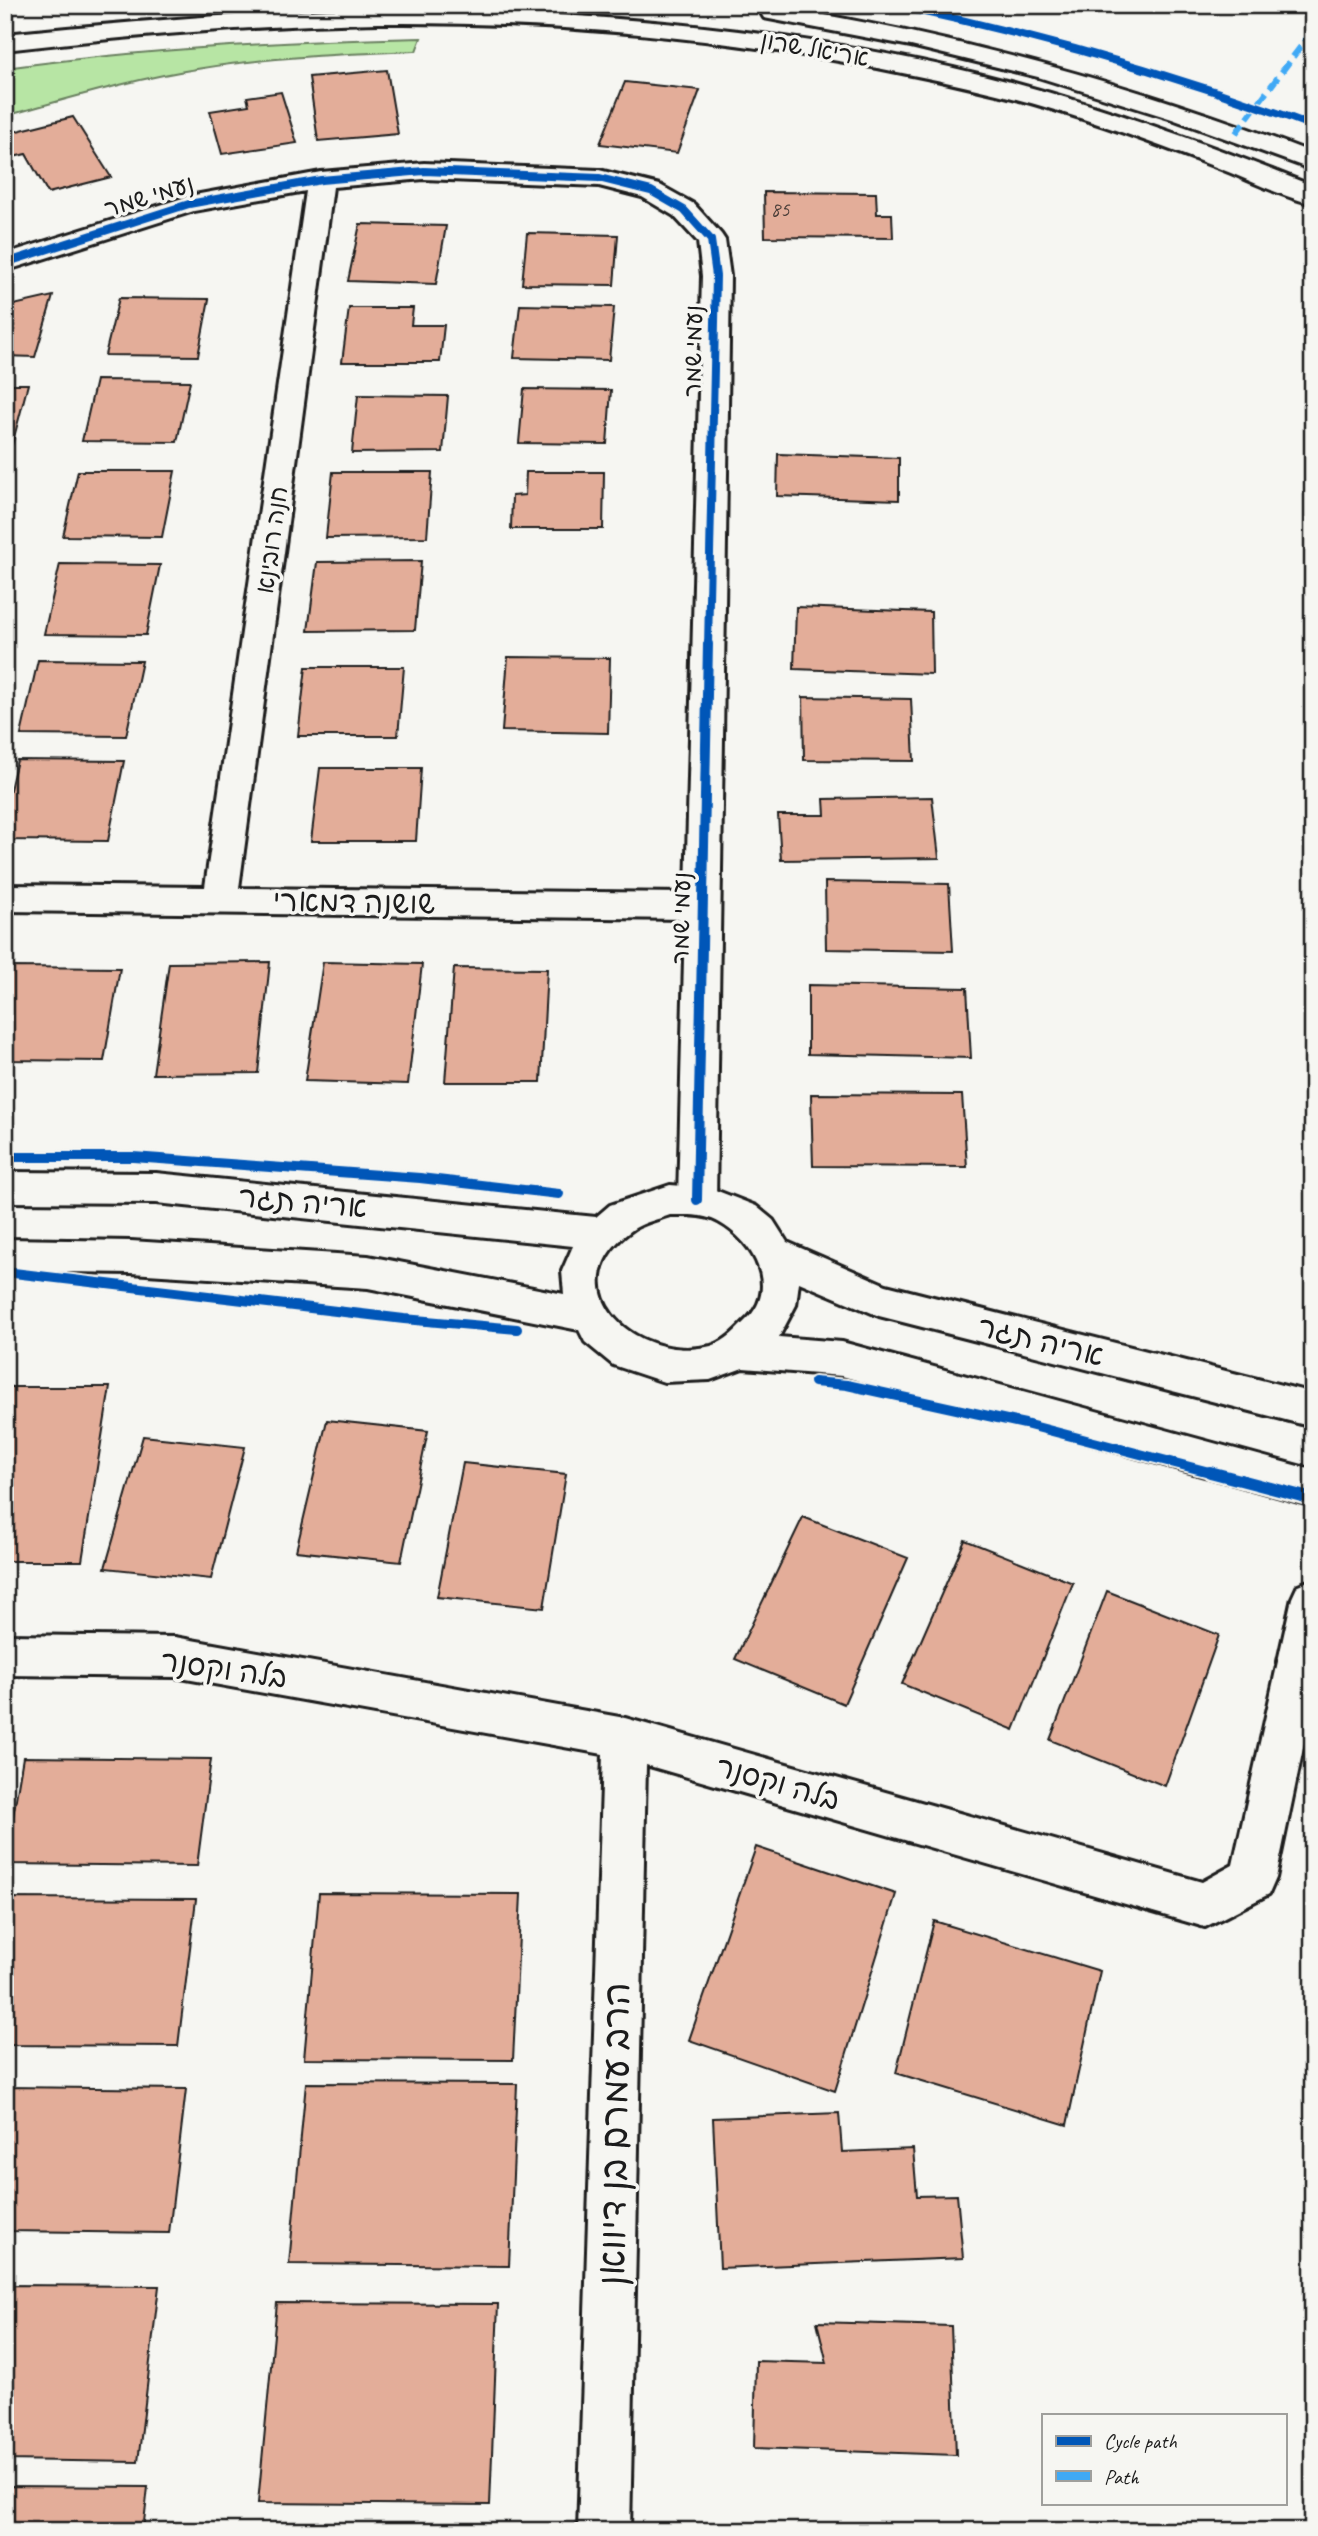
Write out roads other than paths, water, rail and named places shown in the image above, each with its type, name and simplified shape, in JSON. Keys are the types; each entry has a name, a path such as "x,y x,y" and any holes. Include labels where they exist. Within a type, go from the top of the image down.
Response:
{"street":[{"name":"אריאל שרון","path":"745,9 825,21 1023,64 1195,118 1313,162"},
{"name":"אריאל שרון","path":"5,42 122,26 297,13 381,10 563,17 699,29 812,46 1004,88 1172,142 1313,196"},
{"name":"נעמי שמר","path":"5,263 189,204 321,180 424,170 599,178 651,191 684,210 712,240 716,276 697,1200"},
{"name":"חנה רובינא","path":"220,900 321,180"},
{"name":"שושנה דמארי","path":"5,898 702,906"},
{"name":"אריה תגר","path":"5,1187 156,1188 600,1233"},
{"path":"670,1200 697,1200 723,1207 745,1219 763,1235 776,1254 781,1280 777,1308 762,1332 738,1351 712,1363 682,1366 653,1364 625,1353 603,1336 588,1315 581,1294 580,1272 587,1252 600,1233 619,1217 643,1205 670,1200"},
{"name":"אריה תגר","path":"776,1254 879,1300 1313,1410"},
{"path":"5,1255 131,1257 368,1272 588,1315"},
{"path":"738,1351 842,1359 1313,1488"},
{"name":"בלה וקסנר","path":"5,1655 175,1657 625,1738 1205,1905 1253,1878 1313,1598"},
{"name":"הרב עמרם בן דיוואן","path":"604,2531 625,1738"}]}
